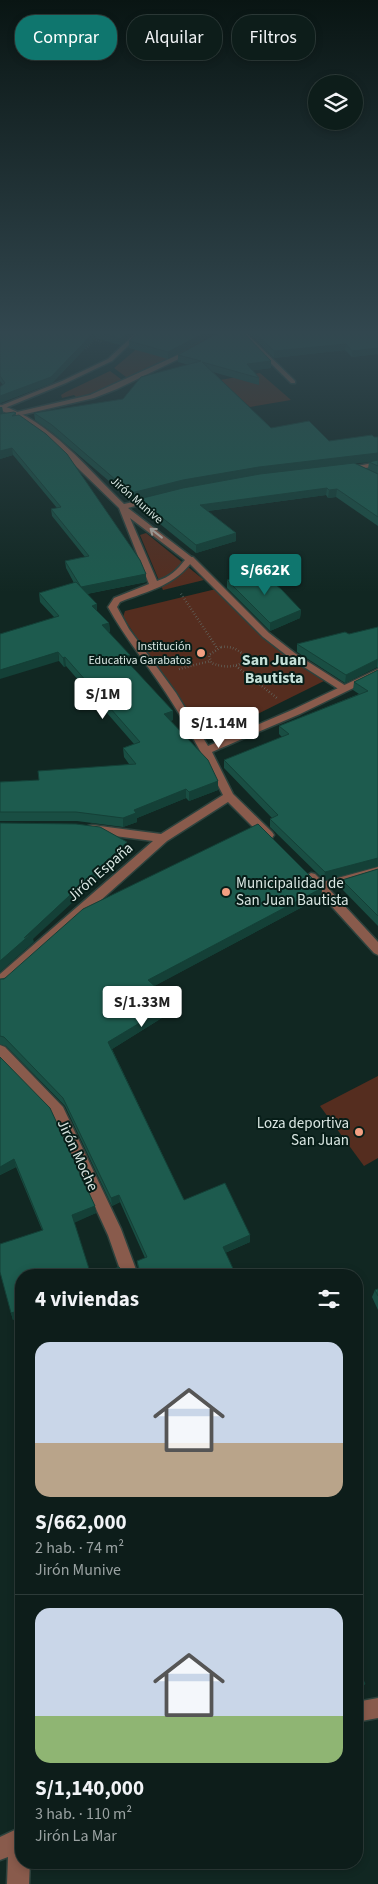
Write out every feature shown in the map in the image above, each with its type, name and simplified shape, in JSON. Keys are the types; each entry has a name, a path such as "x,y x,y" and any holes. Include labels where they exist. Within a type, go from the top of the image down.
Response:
{"street":[{"name":"Jirón Munive","path":"22,418 61,445 122,507 190,560 266,635 343,688"},
{"path":"338,470 378,464"},
{"path":"356,468 371,475"},
{"path":"154,585 122,507 165,496"},
{"path":"190,560 171,579 116,600 112,607 171,693 206,751 229,796 278,845"},
{"path":"206,751 296,712 378,672"},
{"name":"Jirón España","path":"0,982 163,838 229,796"},
{"path":"77,827 163,838"},
{"path":"300,866 378,950"},
{"path":"321,887 378,871"},
{"name":"Jirón Moche","path":"0,1052 58,1111 115,1234 128,1269"},
{"path":"363,1711 378,1708"},
{"path":"0,1849 15,1841"},
{"path":"18,1884 19,1869"}],"path":[{"path":"171,579 217,648"},
{"path":"157,675 210,661 223,667 236,666 244,659 242,652 230,647 217,648 209,655 210,661"},
{"path":"236,666 296,712"}],"shaded area":[{"path":"146,533 204,580 163,590 140,535"},
{"path":"216,589 326,680 209,738 201,735 123,617 125,611"},
{"name":"Loza deportiva San Juan","path":"378,1076 378,1158 364,1166 320,1106"}],"building":[{"path":"0,418 23,418 46,434 67,454 140,560 146,574 81,587 65,561 89,556 51,509 61,507 12,448 0,451"},
{"path":"41,418 260,418 271,428 309,421 329,441 372,435 378,437 378,453 259,467 183,480 131,493"},
{"path":"378,460 378,466 369,462"},
{"path":"354,463 378,474 378,517 337,489 329,490 327,488 200,505 236,533 196,545 139,499 183,488 260,474"},
{"path":"260,572 281,589 301,610 270,623 227,580"},
{"path":"76,582 97,604 92,606 109,623 102,625 130,655 123,657 173,711 164,714 208,760 218,781 189,792 186,789 134,810 136,813 123,818 76,812 0,812 0,782 39,780 38,771 136,764 123,748 140,742 65,657 63,658 58,652 0,670 0,634 59,616 39,593"},
{"path":"378,627 378,659 346,675 297,644 345,632 349,634"},
{"path":"378,670 378,858 325,872 270,819 278,815 224,760 289,734 279,726 368,691 354,682"},
{"path":"0,823 76,824 100,827 127,842 0,961"},
{"path":"258,824 322,888 148,980 173,1003 108,1042 184,1200 225,1183 250,1235 223,1247 233,1269 139,1269 137,1261 147,1257 119,1195 111,1198 63,1098 4,1037 0,1036 0,979 4,979 83,909"},
{"path":"378,869 378,916 342,880"},
{"path":"0,1057 50,1108 95,1206 72,1215 89,1269 15,1269 15,1312 11,1313 0,1272 0,1244 43,1230 14,1159 0,1167"}],"place":[{"name":"Institución Educativa Garabatos","path":"201,653"},
{"name":"Municipalidad de San Juan Bautista","path":"226,892"},
{"name":"Loza deportiva San Juan","path":"359,1132"}],"district":[{"name":"San Juan Bautista","path":"274,668"}]}
